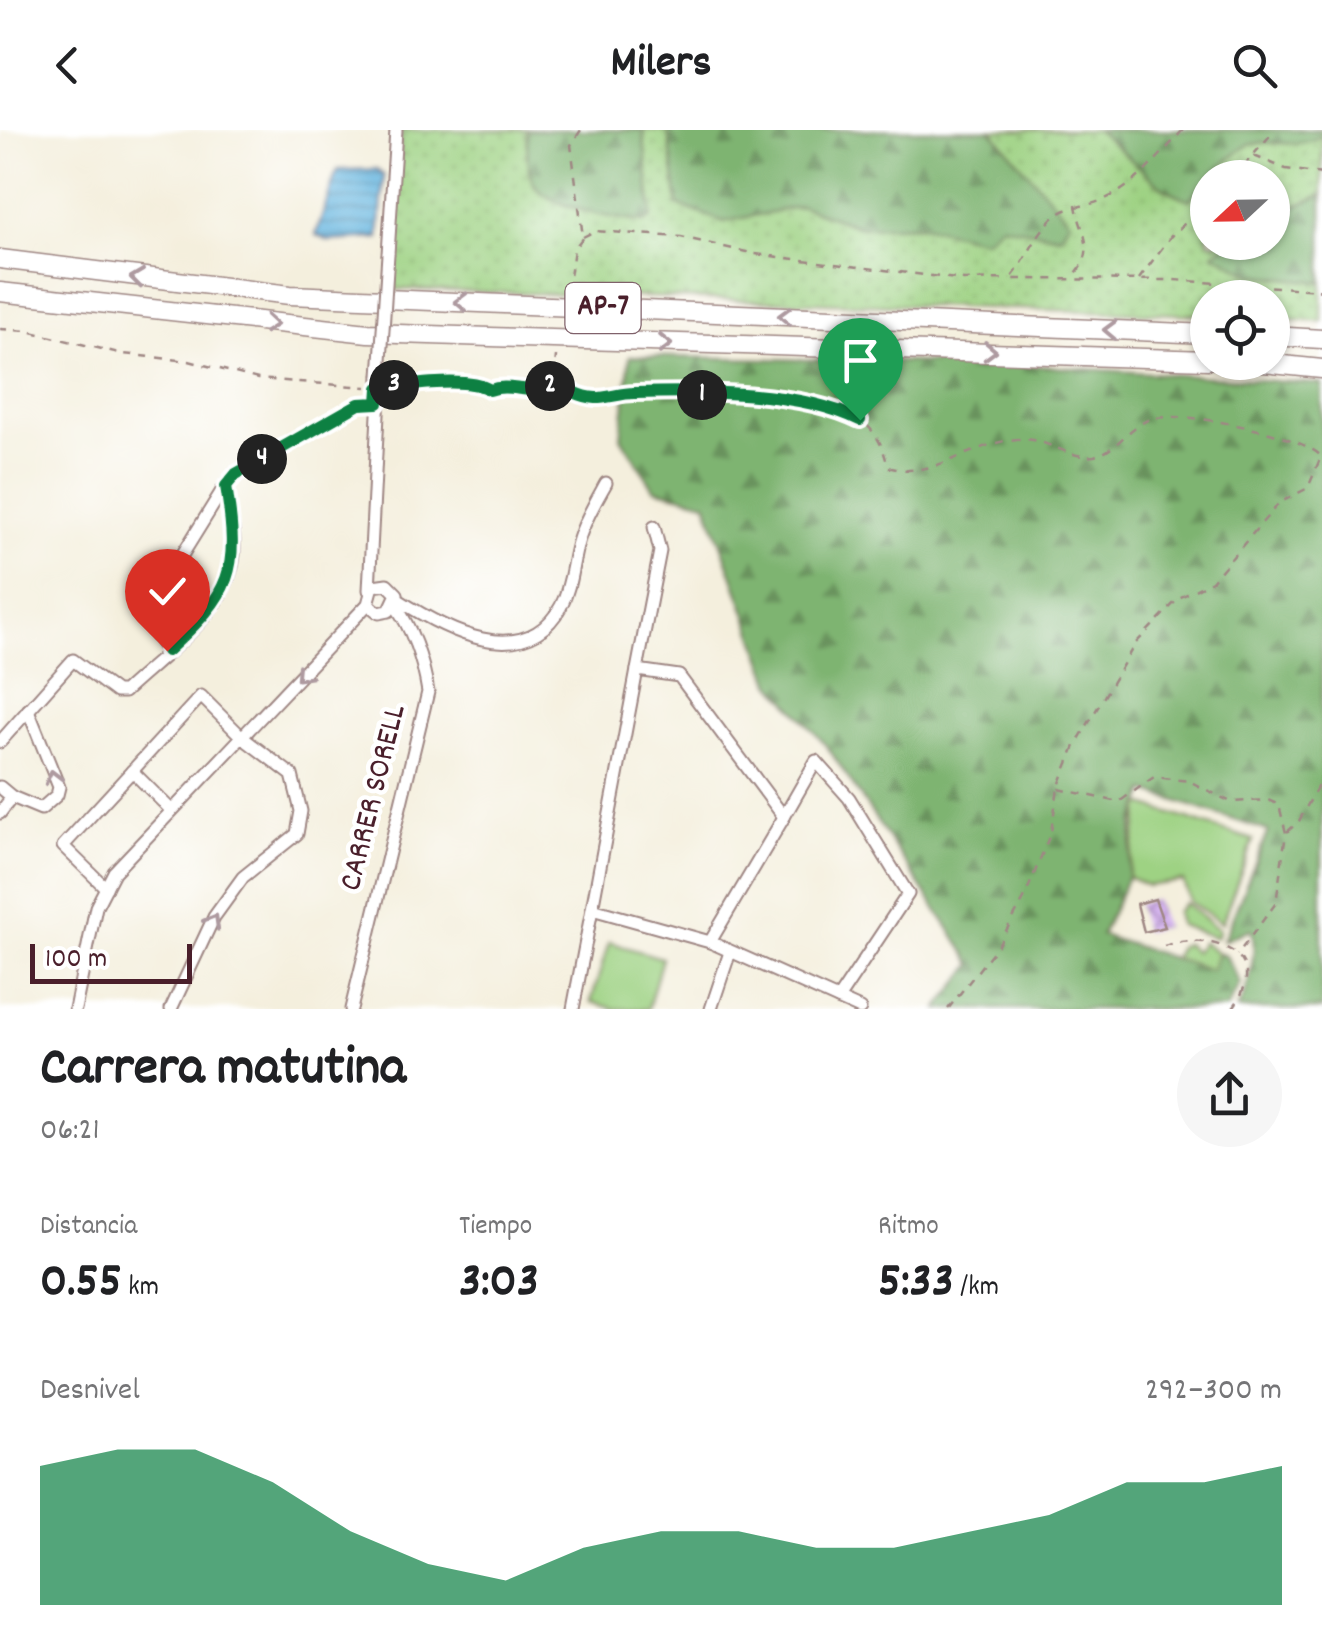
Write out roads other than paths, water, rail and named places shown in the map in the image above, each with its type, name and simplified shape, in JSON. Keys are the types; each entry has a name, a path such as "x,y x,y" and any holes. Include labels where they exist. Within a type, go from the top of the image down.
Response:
{"highway":[{"name":"AP-7","path":"0,258 290,295 1190,333"},
{"name":"AP-7","path":"0,292 368,333 1190,359"},
{"path":"1290,337 1322,339"},
{"path":"1290,366 1322,369"}],"street":[{"path":"75,1009 96,907 114,872 368,604 396,130"},
{"path":"167,651 143,618 223,489 236,474 359,404 378,403"},
{"path":"368,604 379,612 396,602 474,639 499,642 527,634 551,620 565,596 580,536 606,482"},
{"path":"0,742 73,660 116,692 124,692 220,596 232,568 230,516 223,489"},
{"path":"207,512 220,508 230,516"},
{"path":"573,1009 660,551 654,527"},
{"name":"CARRER SORELL","path":"351,1009 428,692 412,634 371,551"},
{"path":"369,590 387,584"},
{"path":"412,634 429,619"},
{"path":"637,670 680,676 784,817"},
{"path":"106,888 63,846 201,696 243,738 292,775 301,811 297,834 243,877 214,917 172,1009"},
{"path":"0,787 12,797 41,808 58,795 59,787 28,710"},
{"path":"710,942 816,761 849,798 908,894 838,999"},
{"path":"132,771 171,810"},
{"path":"0,814 12,797"},
{"path":"592,909 710,942 860,1009"},
{"path":"711,1009 730,952"}],"water":[{"path":"377,169 384,176 379,238 329,241 316,235 337,170"}]}
